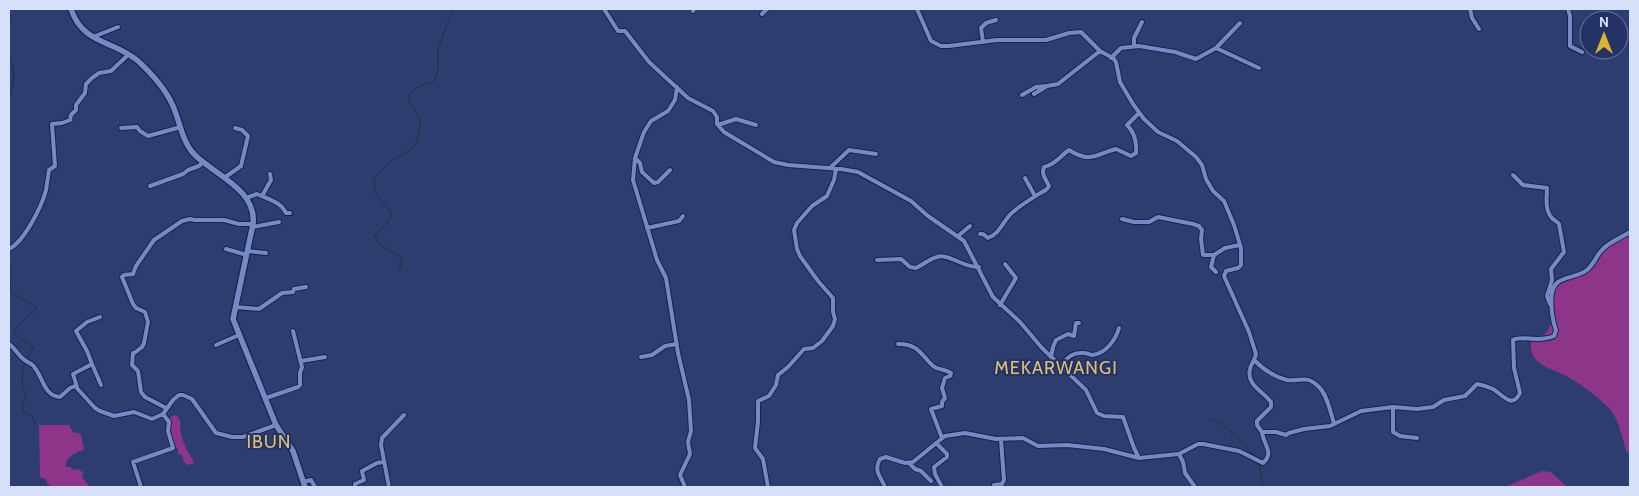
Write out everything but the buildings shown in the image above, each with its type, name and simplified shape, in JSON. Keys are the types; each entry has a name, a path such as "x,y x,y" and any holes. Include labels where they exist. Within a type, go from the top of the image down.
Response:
{"main road":[{"path":"71,9 75,20 81,28 93,37 137,61 164,91 173,106 188,147 203,162 236,187 254,211 253,226 233,319 276,425 293,451 304,485"}],"street":[{"path":"604,9 618,32 625,31 646,58 677,88 688,98 713,112 717,117 718,125 724,132 774,162 858,172 900,194 964,241 979,267 990,292 1000,305 1020,322 1051,357 1086,390 1096,413 1104,416 1123,417 1139,458"},
{"path":"762,14 767,9"},
{"path":"885,487 877,473 880,459 886,457 909,463 918,460 942,438 965,433 1001,440 1023,438 1038,446 1056,445 1091,448 1139,458 1179,454 1198,444 1239,451 1261,463 1265,461 1269,454 1257,421 1272,405 1269,399 1257,389 1250,379 1250,370 1256,354 1224,276 1226,271 1238,268 1241,265 1240,245 1224,200 1212,191 1202,165 1196,157 1176,140 1158,132 1140,113 1132,104 1120,82 1116,62 1100,51 1085,35 1078,31 1046,40 1003,40 949,46 936,44 930,40 917,9"},
{"path":"1470,9 1472,18 1479,29"},
{"path":"1568,9 1570,16 1570,46 1579,50"},
{"path":"982,42 980,28 996,20"},
{"path":"1134,46 1134,38 1142,22"},
{"path":"1111,58 1121,48 1134,46 1175,52 1196,59 1216,48 1240,23"},
{"path":"93,37 118,28"},
{"path":"1216,48 1259,68"},
{"path":"1022,95 1036,87 1058,84 1100,51"},
{"path":"9,249 15,246 28,228 40,206 46,189 49,170 55,166 52,124 70,120 71,115 76,110 76,106 85,93 86,84 95,74 111,71 128,55"},
{"path":"1034,94 1047,86"},
{"path":"677,88 675,100 668,112 648,123 635,158 633,173 634,187 657,260 666,278 689,400 691,428 688,442 690,454 680,474 685,487"},
{"path":"980,234 987,238 991,237 1001,229 1012,212 1049,186 1043,177 1042,171 1044,167 1057,161 1069,150 1087,158 1095,158 1116,149 1131,156 1136,153 1137,145 1132,130 1127,125 1140,113"},
{"path":"718,125 736,119 756,126"},
{"path":"121,128 137,126 140,131 148,136 181,127"},
{"path":"224,178 241,166 248,136 243,131 235,128"},
{"path":"830,168 849,150 874,154 875,147"},
{"path":"635,158 640,162 643,174 654,183 658,182 670,170"},
{"path":"150,186 183,174 203,162"},
{"path":"768,487 762,459 755,448 758,402 760,399 769,396 776,385 778,375 804,349 813,348 823,340 835,321 833,298 800,256 794,230 797,223 812,206 827,196 834,180 836,169"},
{"path":"262,196 271,180 270,174"},
{"path":"1513,175 1523,184 1547,188 1547,206 1552,218 1558,221 1559,224 1564,252 1551,269 1552,280 1547,296 1552,307"},
{"path":"1025,178 1035,196"},
{"path":"246,198 255,194 262,196 281,204 286,213 290,213"},
{"path":"648,228 679,221 683,216"},
{"path":"1122,219 1149,222 1158,217 1196,225 1202,230 1202,254 1214,255 1225,248 1240,245"},
{"path":"166,408 145,398 141,392 138,371 132,363 133,353 143,345 148,322 146,312 136,308 133,304 122,277 133,274 136,266 154,240 189,219 224,220 253,226 280,222"},
{"path":"958,236 970,226"},
{"path":"1262,432 1276,432 1286,435 1304,429 1330,426 1361,410 1393,407 1417,409 1433,407 1444,400 1465,396 1478,384 1493,389 1508,400 1517,398 1520,393 1514,368 1513,340 1518,338 1545,339 1554,336 1556,332 1551,299 1558,282 1572,278 1587,270 1606,246 1630,232"},
{"path":"226,249 247,253 266,253"},
{"path":"1214,255 1211,267 1216,272"},
{"path":"877,260 901,258 910,267 915,268 936,257 944,256 971,267 979,267"},
{"path":"1000,305 1016,278 1005,264"},
{"path":"235,307 258,309 282,292 293,292 294,289 306,287"},
{"path":"100,317 87,322 75,331 87,351 101,385"},
{"path":"1051,357 1056,340 1068,334 1074,336 1074,327 1076,323 1079,323"},
{"path":"1061,365 1068,357 1074,354 1092,354 1103,350 1112,343 1120,328"},
{"path":"266,398 299,386 302,368 294,332"},
{"path":"216,345 239,335"},
{"path":"9,344 23,360 35,367 44,386 53,396 60,397 70,388 77,387"},
{"path":"641,357 652,355 665,346 677,344"},
{"path":"898,344 910,344 922,353 934,367 951,373 950,376 945,378 942,387 946,398 942,402 942,406 931,409 942,438"},
{"path":"301,361 325,357"},
{"path":"1254,360 1263,369 1286,380 1306,379 1319,387 1334,423"},
{"path":"92,364 73,374 77,387 95,408 114,416 134,412 152,419 163,414 166,408 179,395 188,396 205,416 215,432 232,437 242,437 276,425"},
{"path":"1393,407 1393,432 1400,436 1417,438"},
{"path":"141,487 133,462 173,448 168,432 169,422 163,414"},
{"path":"389,487 381,445 382,438 404,414"},
{"path":"1001,440 1004,482 1009,487"},
{"path":"936,444 947,454 947,457 934,467 942,487"},
{"path":"1179,454 1185,473 1195,487"},
{"path":"355,487 355,484 364,480 362,471 377,462 384,462"},
{"path":"909,463 931,481"},
{"path":"304,485 311,480 315,487"},
{"path":"994,487 994,485 1004,482"}],"shaded area":[{"path":"1630,233 1630,452 1627,453 1612,411 1582,385 1540,364 1533,355 1531,340 1542,337 1549,329 1552,318 1552,306 1549,298 1551,286 1587,270 1601,250"},
{"path":"176,415 180,421 183,441 194,463 188,465 184,462 182,455 178,454 178,449 166,438 172,433 168,429 168,418"},
{"path":"39,425 69,425 73,432 81,434 84,449 67,460 66,467 83,472 82,477 90,487 52,487 47,483 46,479 40,477"},
{"path":"1542,471 1551,472 1567,487 1505,487"}],"waterway":[{"path":"399,270 402,261 400,257 378,243 375,236 388,222 391,214 390,210 375,192 374,178 390,161 412,149 416,143 420,128 420,118 408,100 415,89 434,81 438,70 438,48 453,9"},
{"path":"9,15 11,15 9,23"},
{"path":"9,59 12,63 14,77 9,98"},
{"path":"9,266 11,268 10,291 37,308 14,331 19,338 33,347 27,359"},
{"path":"25,363 22,375 26,396 23,411 32,416 35,424"},
{"path":"1209,418 1222,424 1257,458"},
{"path":"1259,464 1263,487"}],"district":[{"name":"MEKARWANGI","path":"1056,368"},
{"name":"IBUN","path":"269,442"}]}
